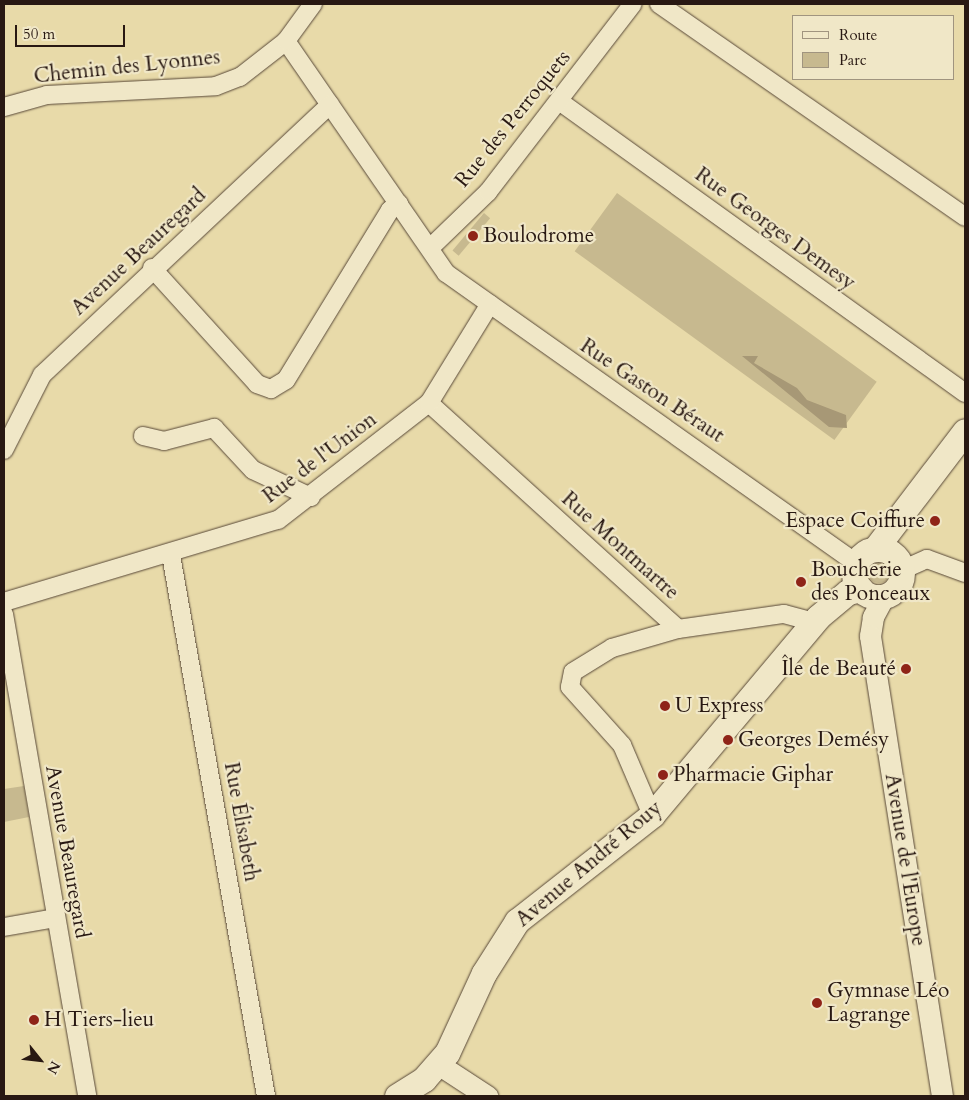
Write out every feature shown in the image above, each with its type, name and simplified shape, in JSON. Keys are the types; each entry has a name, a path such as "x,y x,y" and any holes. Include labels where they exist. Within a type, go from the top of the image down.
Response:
{"main road":[{"name":"Avenue André Rouy","path":"396,1096 438,1064 484,973 517,921 652,816 816,620 827,592 876,571 902,513 965,432"}],"street":[{"name":"Chemin des Lyonnes","path":"4,107 47,95 216,86 240,77 286,41 313,4"},
{"name":"Rue des Perroquets","path":"430,248 488,192 633,4"},
{"path":"659,4 965,218"},
{"path":"286,41 430,248"},
{"name":"Rue Georges Demesy","path":"559,101 965,393"},
{"name":"Avenue Beauregard","path":"4,450 42,375 152,268 330,105"},
{"path":"152,268 257,384 271,389 286,380 390,210 400,204"},
{"name":"Rue Gaston Béraut","path":"430,248 446,273 876,571"},
{"name":"Rue de l'Union","path":"4,602 171,555 278,520 311,497 429,402 490,304"},
{"name":"Rue Montmartre","path":"429,402 678,629 784,614 816,620"},
{"path":"143,436 164,441 214,428 253,470 311,497"},
{"name":"Rue Élisabeth","path":"171,555 266,1096"},
{"path":"876,571 926,559 965,573"},
{"name":"Avenue de l'Europe","path":"876,571 870,636 942,1096"},
{"name":"Avenue Beauregard","path":"4,614 87,1096"},
{"path":"652,816 622,745 570,687 574,672 612,648 678,629"},
{"path":"4,927 56,918"},
{"path":"438,1064 487,1096"}],"green space":[{"path":"617,193 877,382 834,440 575,251"},
{"name":"Boulodrome","path":"484,213 490,218 459,256 453,251"},
{"path":"879,561 887,564 890,572 887,580 879,583 871,580 868,572 871,564"},
{"path":"24,786 29,817 4,822 4,789"}],"shaded area":[{"path":"742,356 758,356 754,363 797,388 807,400 846,415 847,428 829,427"}],"place":[{"name":"Boulodrome","path":"473,236"},
{"name":"Espace Coiffure","path":"935,521"},
{"name":"Boucherie des Ponceaux","path":"801,582"},
{"name":"Île de Beauté","path":"906,669"},
{"name":"U Express","path":"665,706"},
{"name":"Georges Demésy","path":"728,740"},
{"name":"Pharmacie Giphar","path":"663,775"},
{"name":"Gymnase Léo Lagrange","path":"817,1003"},
{"name":"H Tiers-lieu","path":"34,1020"}]}
